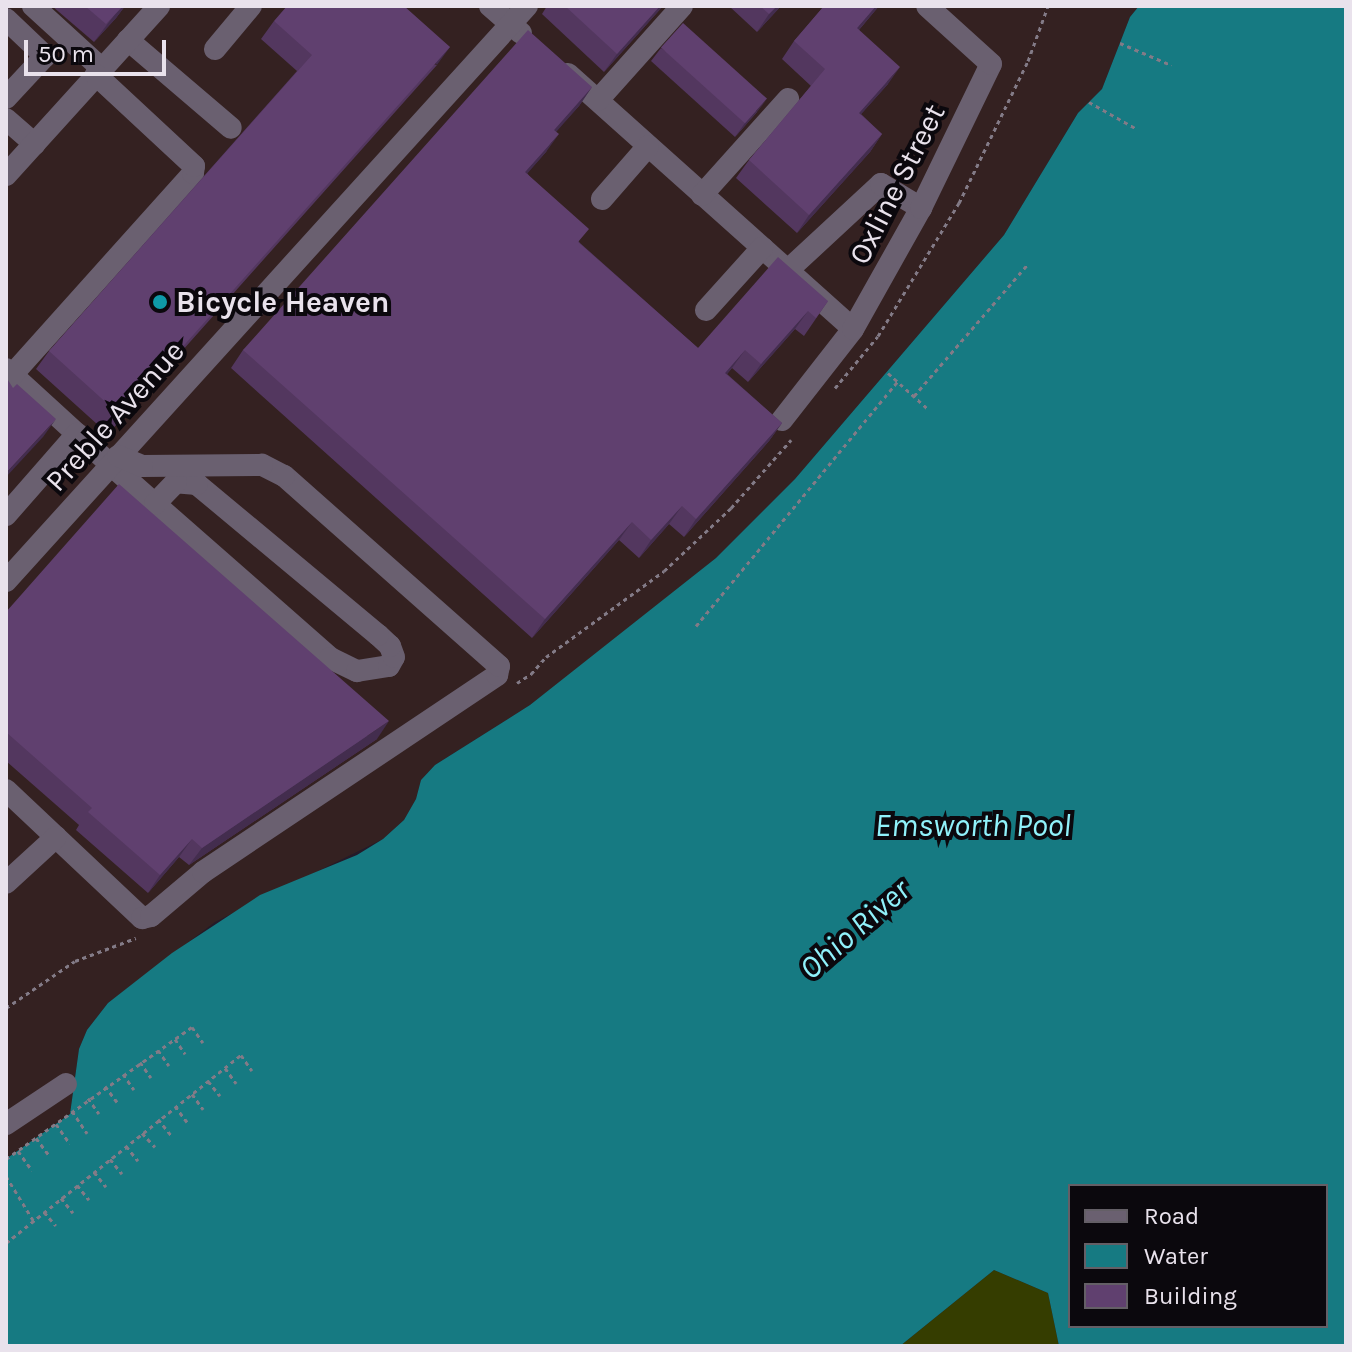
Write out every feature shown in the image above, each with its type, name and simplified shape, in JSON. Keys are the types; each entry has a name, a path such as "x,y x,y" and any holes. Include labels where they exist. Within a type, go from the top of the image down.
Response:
{"street":[{"path":"33,6 194,166 193,173 9,372 77,434 114,461 155,504 336,662 357,671 389,666 394,657 378,635 197,484 176,482 155,504"},
{"path":"6,175 159,6"},
{"path":"215,49 251,6"},
{"path":"490,6 853,329"},
{"name":"Preble Avenue","path":"6,581 527,6"},
{"path":"598,100 682,6"},
{"name":"Oxline Street","path":"782,420 853,329 921,208 991,64 927,6"},
{"path":"6,19 45,56 6,98"},
{"path":"128,40 231,128"},
{"path":"702,195 788,99"},
{"path":"6,119 35,144"},
{"path":"602,199 648,146"},
{"path":"787,271 881,184 921,208"},
{"path":"706,310 762,248"},
{"path":"6,515 77,434"},
{"path":"8,797 56,837 142,918 151,916 203,872 497,675 499,666 284,476 262,465 142,466 114,461"},
{"path":"6,883 56,837"},
{"path":"6,1124 66,1084"}],"path":[{"path":"878,336 959,203 1028,61 1048,6"},
{"path":"1120,43 1171,65"},
{"path":"1089,102 1137,129"},
{"path":"914,396 1027,265"},
{"path":"888,373 928,409"},
{"path":"696,626 898,381"},
{"path":"6,1159 192,1027 203,1043"},
{"path":"175,1039 185,1054"},
{"path":"158,1050 169,1066"},
{"path":"6,1243 241,1055 252,1071"},
{"path":"140,1062 151,1078"},
{"path":"225,1068 236,1083"},
{"path":"123,1074 134,1090"},
{"path":"208,1081 220,1096"},
{"path":"105,1086 117,1102"},
{"path":"192,1094 203,1109"},
{"path":"88,1098 99,1114"},
{"path":"175,1106 187,1122"},
{"path":"72,1111 87,1133"},
{"path":"158,1119 171,1135"},
{"path":"56,1124 70,1144"},
{"path":"142,1133 155,1147"},
{"path":"36,1138 49,1155"},
{"path":"126,1146 138,1161"},
{"path":"18,1151 32,1170"},
{"path":"110,1159 122,1174"},
{"path":"94,1172 106,1187"},
{"path":"6,1176 33,1220"},
{"path":"77,1185 89,1200"},
{"path":"61,1198 73,1213"},
{"path":"44,1212 56,1226"}],"shaded area":[{"path":"6,6 1139,6 1130,17 1102,89 1078,113 1004,235 795,479 716,558 579,668 530,705 435,765 421,780 416,799 404,820 383,839 215,922 108,1003 87,1030 79,1049 70,1114 6,1159"}],"green space":[{"path":"994,1270 1048,1293 1059,1346 900,1346"}],"water":[{"name":"Emsworth Pool","path":"1139,6 1346,6 1346,1346 1059,1346 1048,1293 994,1270 900,1346 6,1346 6,1159 70,1114 79,1049 87,1030 108,1003 172,953 260,895 357,855 383,839 404,820 416,799 421,780 435,765 530,705 716,558 795,479 1004,235 1078,113 1102,89 1130,17"}],"building":[{"path":"85,6 123,6 106,24"},
{"path":"287,6 404,6 450,47 121,416 49,351 312,55 274,21"},
{"path":"565,6 660,6 617,54"},
{"path":"760,6 777,6 769,14"},
{"path":"824,6 876,6 857,28 900,67 859,113 882,134 809,215 749,160 825,69 794,41"},
{"path":"683,23 767,99 745,123 661,48"},
{"path":"528,30 592,87 554,130 559,134 525,172 589,229 578,242 698,348 778,257 828,301 816,318 808,311 761,364 745,350 725,373 782,423 696,519 682,506 651,540 632,522 545,619 243,350"},
{"path":"6,377 13,388 17,384 56,419 6,473"},
{"path":"119,484 389,721 202,848 192,839 160,875 88,812 92,808 6,732 6,612"}],"place":[{"name":"Bicycle Heaven","path":"160,302"}],"water label":[{"name":"Ohio River","path":"855,930"}]}
